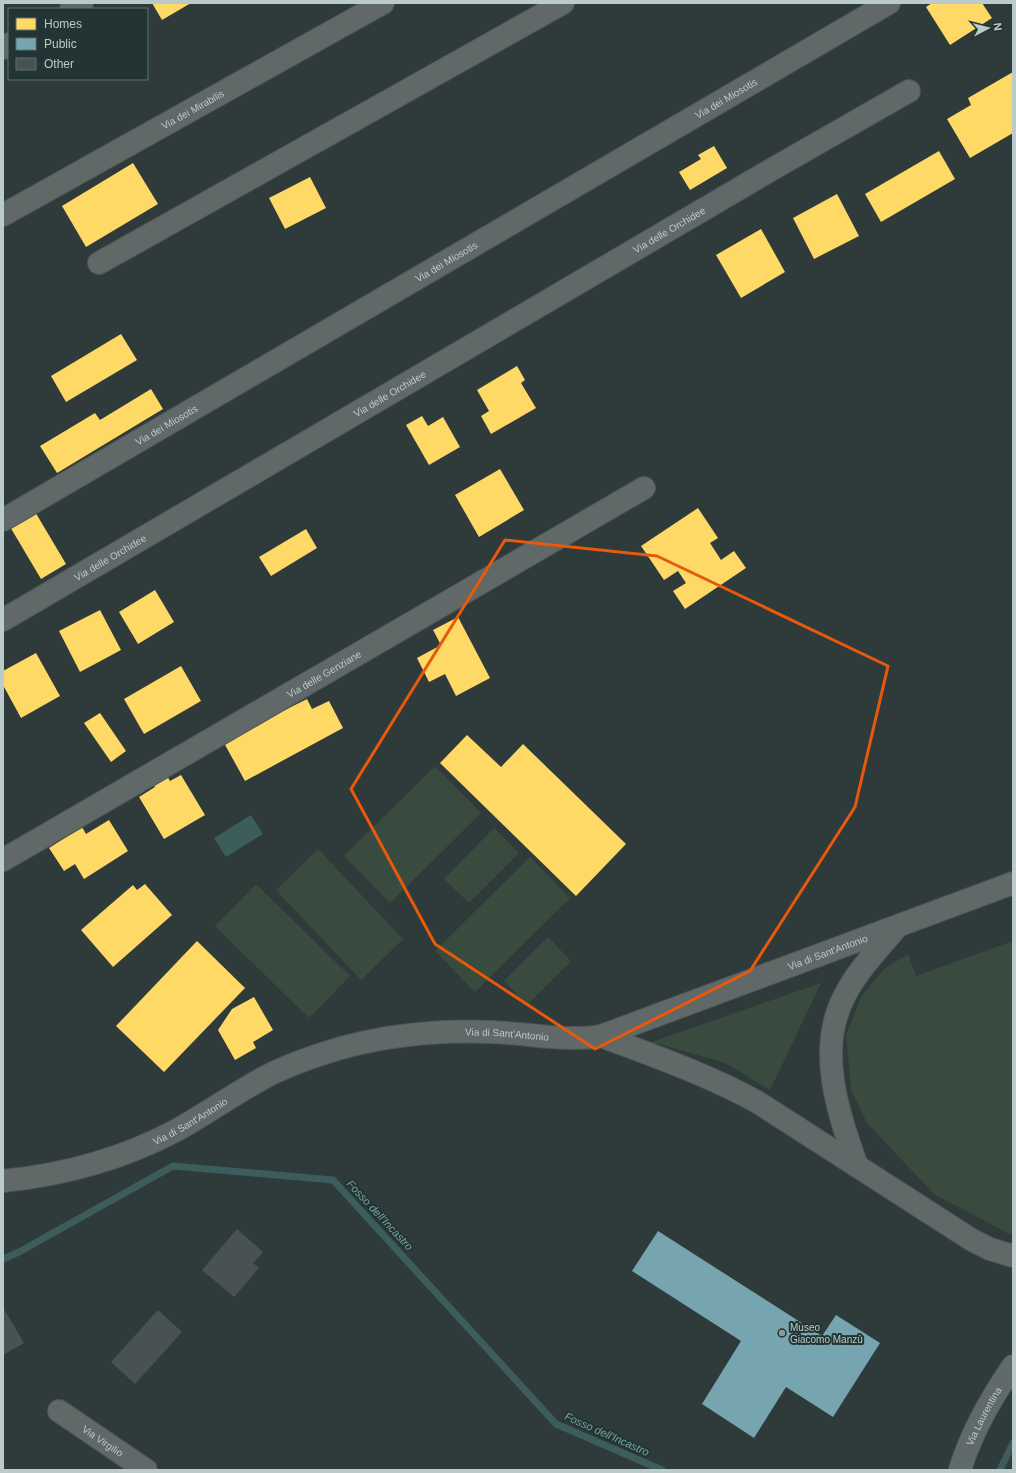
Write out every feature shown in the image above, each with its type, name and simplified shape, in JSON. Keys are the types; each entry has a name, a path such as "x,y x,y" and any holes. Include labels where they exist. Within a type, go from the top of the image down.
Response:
{"main road":[{"name":"Via Laurentina","path":"960,1470 971,1439 981,1419 1013,1366"}],"street":[{"path":"73,8 82,3"},
{"name":"Via dei Mirabilis","path":"3,215 383,3"},
{"path":"98,263 563,3"},
{"name":"Via dei Miosotis","path":"3,520 889,3"},
{"name":"Via delle Orchidee","path":"3,620 776,166 909,91"},
{"name":"Via delle Genziane","path":"3,860 644,488"},
{"name":"Via di Sant'Antonio","path":"3,1181 83,1167 131,1151 175,1131 272,1074 316,1056 359,1044 400,1036 459,1032 579,1038 601,1036 1013,883"},
{"path":"857,1166 845,1130 836,1095 832,1066 833,1037 838,1014 845,995 856,978 897,926"},
{"path":"601,1036 736,1090 759,1103 972,1240 990,1250 1013,1256"},
{"name":"Via Virgilio","path":"59,1411 146,1470"}],"highlighted area":[{"path":"505,540 657,556 888,666 855,807 750,971 595,1049 435,944 351,789"}],"green space":[{"path":"435,766 481,813 390,903 344,856"},
{"path":"494,828 519,853 469,903 444,879"},
{"path":"318,849 403,939 361,980 276,890"},
{"path":"530,857 570,898 475,992 435,951"},
{"path":"256,884 350,976 309,1018 215,926"},
{"path":"548,937 571,961 527,1005 504,981"},
{"path":"1013,941 1013,1236 934,1194 867,1123 851,1090 846,1035 861,997 884,969 908,954 916,976"},
{"path":"821,983 770,1090 725,1063 659,1044 643,1045"}],"water":[{"path":"251,815 263,834 226,857 214,838"}],"building: Homes":[{"path":"152,3 191,3 162,20"},
{"path":"932,3 982,3 992,18 950,45 926,7"},
{"path":"1013,72 1013,133 970,158 947,119 971,105 968,98"},
{"path":"714,146 727,168 690,190 679,172 701,159 698,155"},
{"path":"939,151 955,179 881,222 865,194"},
{"path":"133,163 158,204 86,247 62,206"},
{"path":"310,177 326,208 285,229 269,198"},
{"path":"837,194 859,236 814,259 793,218"},
{"path":"761,229 785,272 741,298 716,255"},
{"path":"121,334 137,360 66,402 51,376"},
{"path":"517,366 525,380 521,383 536,408 491,434 481,416 489,411 477,390"},
{"path":"151,389 163,409 57,473 40,446 95,413 100,420"},
{"path":"422,416 428,426 443,417 460,447 429,465 406,425"},
{"path":"500,469 524,510 479,537 455,495"},
{"path":"698,508 718,538 710,543 721,560 734,551 746,568 685,609 673,591 686,583 678,571 664,580 641,546"},
{"path":"34,510 66,564 41,579 9,525"},
{"path":"306,529 317,548 271,576 259,557"},
{"path":"155,590 174,622 138,644 119,612"},
{"path":"100,610 121,650 80,672 59,631"},
{"path":"458,617 490,678 456,696 445,674 429,682 417,658 441,645 433,630"},
{"path":"36,653 60,696 21,718 3,685 3,671"},
{"path":"181,666 201,701 144,734 124,699"},
{"path":"307,699 312,709 329,701 343,728 245,781 224,743 283,705 285,710"},
{"path":"100,713 126,751 111,762 84,723"},
{"path":"467,735 501,767 523,744 626,844 576,896 440,763"},
{"path":"166,774 170,781 181,775 205,815 164,839 139,797 155,787 152,782"},
{"path":"109,820 128,851 84,879 75,864 64,871 49,848 82,827 86,834"},
{"path":"145,884 172,915 113,967 81,930 133,885 137,890"},
{"path":"197,941 245,988 164,1072 116,1026"},
{"path":"254,997 273,1030 253,1042 256,1048 235,1060 218,1030 232,1009"}],"building: Public":[{"path":"658,1231 822,1336 836,1315 880,1343 833,1417 786,1387 754,1438 702,1404 741,1341 632,1271"}],"building: Other":[{"path":"237,1229 263,1252 253,1263 259,1268 234,1297 202,1270"},
{"path":"4,1309 24,1343 3,1355 3,1310"},
{"path":"158,1310 182,1332 135,1384 111,1362"}],"waterway":[{"name":"Fosso dell'Incastro","path":"3,1259 19,1252 173,1166 333,1180 556,1424 662,1470"},
{"name":"Fosso dell'Incastro","path":"1000,1470 1013,1443"}],"place":[{"name":"Museo Giacomo Manzù","path":"782,1333"}]}
